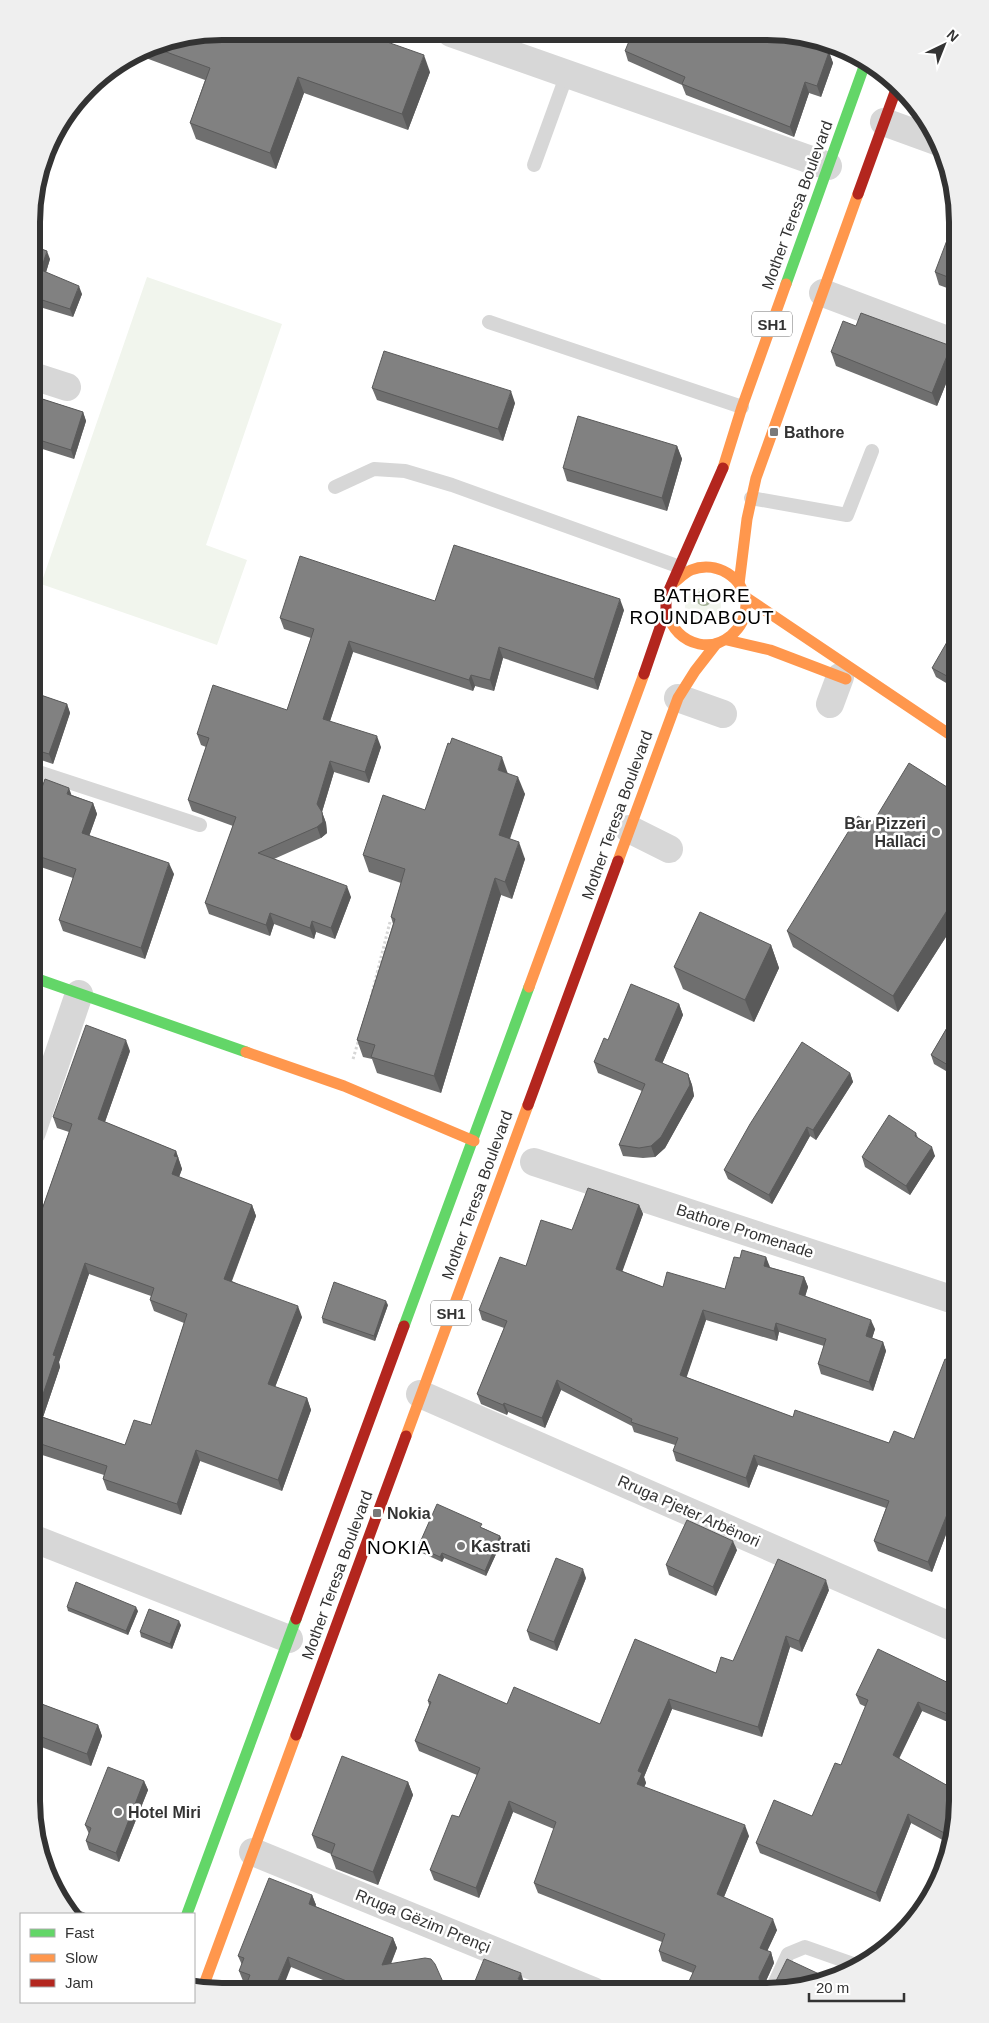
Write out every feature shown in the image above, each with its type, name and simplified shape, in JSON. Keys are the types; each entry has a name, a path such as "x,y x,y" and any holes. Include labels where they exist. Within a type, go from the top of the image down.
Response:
{"main road":[{"name":"Mother Teresa Boulevard","path":"188,1913 474,1141 666,610 666,597 722,470 742,406 864,68"},
{"name":"SH1","path":"739,584 742,551 756,478 895,92"},
{"name":"SH1","path":"666,610 670,623 678,634 690,642 703,646 727,640 743,621 746,608 739,584 731,575 720,568 707,566 693,567 681,574 672,584"},
{"path":"744,596 949,734"},
{"path":"727,640 770,650 840,677 883,691"},
{"name":"Mother Teresa Boulevard","path":"205,1982 420,1394 522,1158 629,829 678,698 695,671 716,644"},
{"path":"40,980 344,1086 474,1141"}],"street":[{"path":"471,40 828,166"},
{"path":"884,122 929,138"},
{"path":"823,293 949,341"},
{"path":"40,378 67,388"},
{"path":"830,704 840,677"},
{"path":"678,698 723,714"},
{"path":"629,829 669,849"},
{"path":"40,1109 79,994"},
{"name":"Bathore Promenade","path":"522,1158 949,1297"},
{"name":"Rruga Pjeter Arbënori","path":"420,1394 949,1625"},
{"path":"40,1541 289,1639"},
{"name":"Rruga Gëzim Prençi","path":"253,1852 573,1983"}],"lane":[{"path":"534,165 567,74"},
{"path":"489,322 742,406"},
{"path":"751,498 847,515 872,451"},
{"path":"335,487 374,468 405,472 452,485 680,567"},
{"path":"40,773 200,825"},
{"path":"775,1983 788,1954 805,1947 850,1963"}],"path":[{"path":"370,998 390,922"},
{"path":"355,1054 360,1035"}],"shaded area":[{"path":"147,277 282,324 206,545 247,560 217,645 41,584"},
{"path":"703,588 710,589 716,593 720,599 720,613 716,619 710,623 703,624 696,623 690,619 686,613 685,606 686,599 690,593 696,589"}],"building":[{"path":"210,40 382,40 424,55 402,114 298,77 270,153 190,123 210,68 162,50 186,43"},
{"path":"630,40 779,40 802,43 829,52 817,86 805,82 790,127 682,84 685,77 625,51"},
{"path":"949,235 949,277 935,272"},
{"path":"40,248 47,251 41,270 79,286 70,309 40,299"},
{"path":"861,313 949,345 949,351 932,393 831,352 843,321 856,326"},
{"path":"384,351 511,391 498,429 372,388"},
{"path":"40,398 83,412 71,450 40,440"},
{"path":"578,416 677,446 662,498 563,468"},
{"path":"454,545 620,599 594,679 499,647 490,680 471,675 469,680 349,641 323,719 377,736 365,772 330,761 317,804 322,812 323,822 317,827 258,853 347,886 331,928 312,921 310,928 270,913 266,925 205,903 236,817 188,800 209,738 197,734 213,685 287,710 314,629 280,618 300,556 435,601"},
{"path":"947,642 949,643 949,677 932,668"},
{"path":"40,695 67,704 49,754 40,751"},
{"path":"452,738 502,757 498,770 518,777 499,835 519,842 505,882 495,878 434,1076 371,1057 375,1045 357,1040 395,919 391,917 405,869 363,855 383,795 425,810 448,743 450,744"},
{"path":"909,763 949,788 949,907 893,996 787,931 858,816 872,824"},
{"path":"45,779 69,788 67,794 93,803 82,833 169,863 141,948 59,920 76,869 40,857 40,793"},
{"path":"700,912 771,945 745,1000 674,967"},
{"path":"631,984 679,1004 655,1060 688,1074 690,1085 661,1137 651,1146 639,1148 619,1145 645,1084 594,1062 604,1038 608,1040"},
{"path":"949,1024 949,1066 931,1055"},
{"path":"86,1025 126,1040 98,1119 176,1151 174,1156 178,1157 172,1174 252,1205 224,1279 298,1306 268,1384 307,1398 278,1480 196,1450 177,1504 103,1479 107,1466 40,1444 40,1416 125,1445 134,1420 151,1425 187,1314 150,1300 154,1288 85,1263 53,1355 56,1356 40,1403 40,1215 72,1124 53,1117"},
{"path":"802,1042 850,1073 813,1130 807,1127 769,1195 724,1170 750,1124"},
{"path":"889,1115 916,1133 915,1136 932,1147 906,1186 862,1157"},
{"path":"588,1188 639,1205 616,1269 663,1287 667,1272 725,1289 734,1257 740,1258 742,1250 766,1257 764,1266 804,1277 799,1294 871,1320 866,1336 883,1342 869,1382 818,1364 826,1339 776,1323 774,1331 703,1310 680,1375 793,1417 795,1410 889,1443 894,1431 914,1439 945,1359 949,1360 949,1512 928,1562 874,1541 889,1501 754,1455 746,1478 673,1451 678,1438 631,1422 632,1419 557,1380 542,1418 477,1394 507,1321 479,1310 500,1257 526,1266 541,1220 572,1230"},
{"path":"334,1282 386,1301 374,1336 322,1318"},
{"name":"Kastrati","path":"437,1504 482,1524 480,1527 500,1536 485,1571 442,1553 440,1557 418,1547"},
{"path":"687,1520 733,1541 713,1587 666,1565"},
{"path":"556,1558 583,1569 554,1642 527,1631"},
{"path":"778,1559 826,1580 799,1641 786,1636 758,1727 669,1699 638,1771 642,1773 637,1784 745,1825 717,1894 773,1919 760,1948 771,1952 759,1977 760,1983 688,1983 696,1966 659,1951 665,1934 534,1883 556,1822 509,1801 476,1888 430,1870 452,1815 459,1817 480,1768 415,1741 431,1702 428,1701 439,1674 507,1704 514,1687 600,1724 635,1639 716,1673 721,1657 733,1661"},
{"path":"76,1582 136,1607 126,1631 67,1607"},
{"path":"149,1609 179,1621 170,1644 140,1632"},
{"path":"878,1649 949,1683 949,1715 918,1702 893,1755 949,1786 949,1813 946,1834 908,1814 876,1893 756,1843 774,1800 812,1816 835,1763 841,1765 868,1700 856,1695"},
{"path":"40,1703 98,1725 87,1754 40,1736"},
{"path":"342,1756 408,1782 373,1872 331,1855 335,1844 312,1835"},
{"name":"Hotel Miri","path":"108,1767 144,1781 116,1853 86,1841 91,1828 85,1825"},
{"path":"269,1878 312,1895 309,1904 393,1938 382,1965 425,1958 431,1959 443,1983 351,1983 288,1957 277,1983 247,1983 250,1975 239,1971 244,1958 238,1956"},
{"path":"484,1959 521,1973 518,1979 528,1983 474,1983"},
{"path":"787,1959 821,1975 803,1980 775,1983"}],"traffic: fast":[{"path":"786,284 864,68"},
{"path":"40,980 246,1052"},
{"path":"404,1326 529,987"},
{"path":"187,1913 296,1619"}],"traffic: slow":[{"path":"739,584 747,519 756,478 858,194"},
{"path":"723,468 742,407 786,284"},
{"path":"666,610 674,627 682,636 693,642 708,645 724,640 731,635 742,622 745,614 746,605 740,586 728,573 719,569 700,567 686,573 672,584"},
{"path":"744,596 949,734"},
{"path":"727,640 770,650 846,679"},
{"path":"618,861 678,698 695,671 716,644"},
{"path":"529,987 644,674"},
{"path":"246,1052 344,1086 474,1141"},
{"path":"406,1436 528,1105"},
{"path":"205,1982 296,1735"}],"traffic: jam":[{"path":"858,194 895,92"},
{"path":"644,674 666,610 666,597 723,468"},
{"path":"528,1105 618,861"},
{"path":"296,1619 404,1326"},
{"path":"296,1735 406,1436"}],"place":[{"name":"Bathore","path":"774,432"},
{"name":"Bar Pizzeri Hallaci","path":"936,832"},
{"name":"Nokia","path":"377,1513"},
{"name":"Kastrati","path":"461,1546"},
{"name":"Hotel Miri","path":"118,1812"}],"district":[{"name":"BATHORE ROUNDABOUT","path":"702,606"},
{"name":"NOKIA","path":"399,1547"}]}
